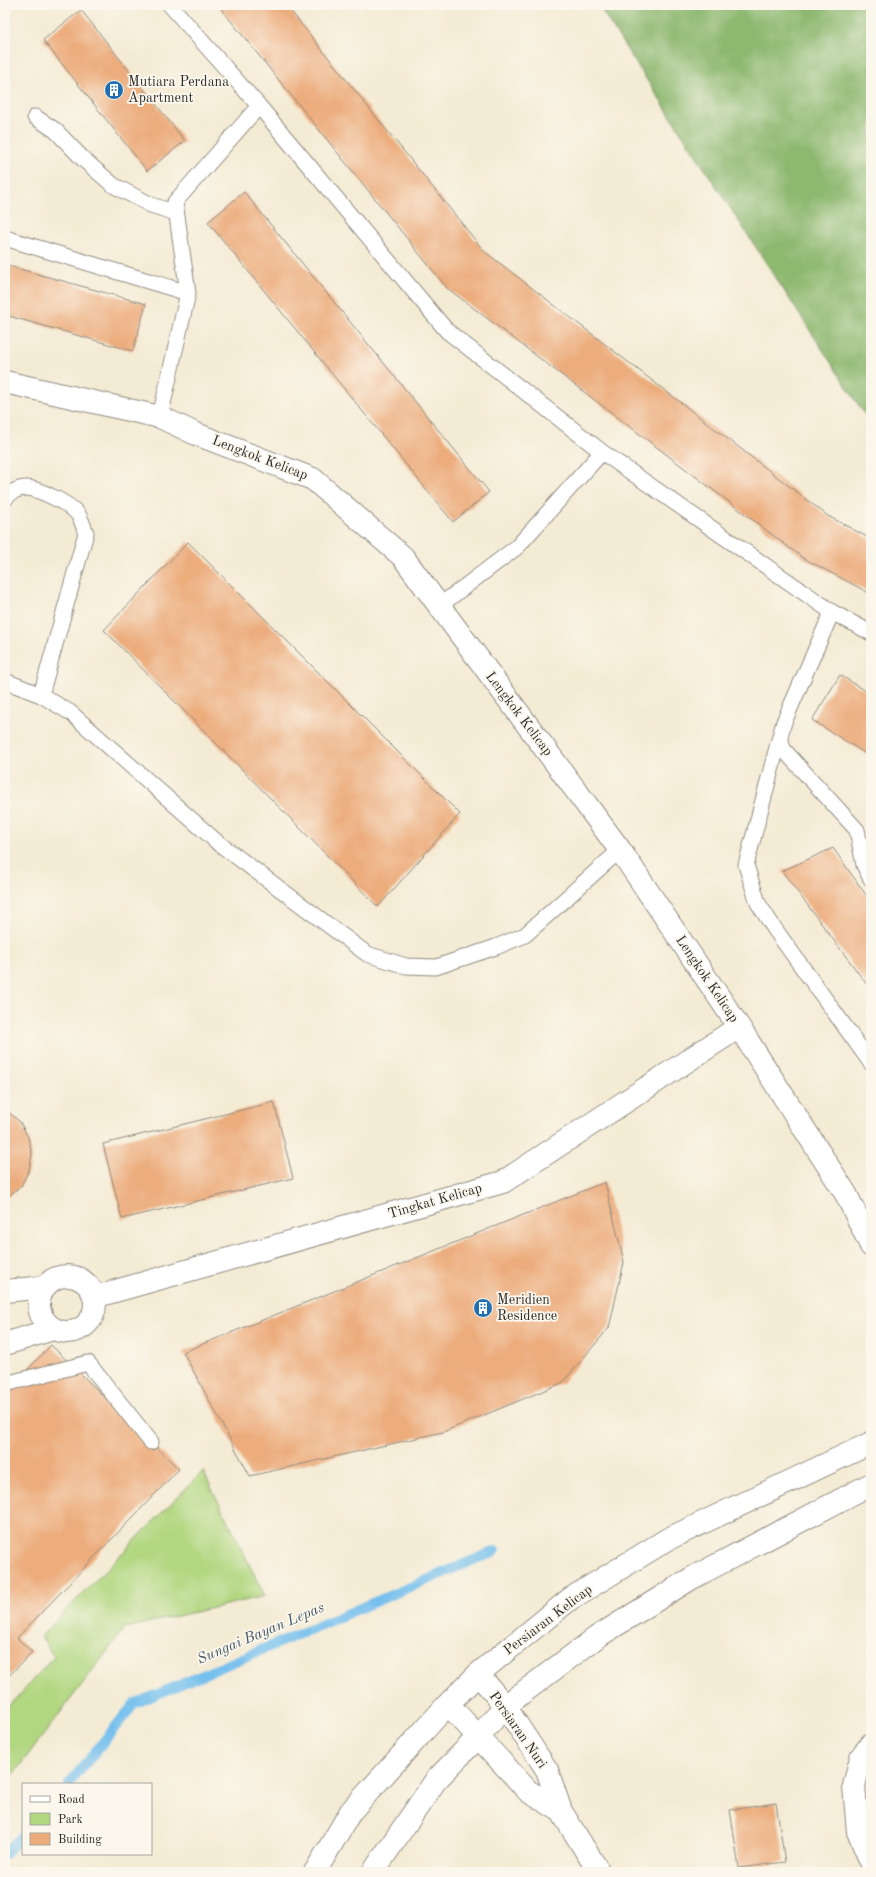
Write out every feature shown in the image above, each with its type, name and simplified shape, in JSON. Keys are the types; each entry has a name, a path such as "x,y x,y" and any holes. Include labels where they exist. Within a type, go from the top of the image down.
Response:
{"street":[{"name":"Lengkok Kelicap","path":"5,382 160,418 196,434 313,479 404,557 620,850 739,1027 846,1194 871,1246"},
{"name":"Tingkat Kelicap","path":"94,1297 503,1182 739,1027"},
{"path":"72,1276 86,1283 94,1297 94,1313 84,1327 69,1333 53,1329 42,1318 38,1301 44,1287 56,1277 72,1276"},
{"path":"5,1292 44,1287"},
{"path":"5,1344 53,1329"},
{"name":"Persiaran Kelicap","path":"315,1872 351,1811 448,1704 478,1674 570,1599 668,1539 871,1443"},
{"path":"373,1872 436,1780 479,1736 505,1706 597,1637 692,1578 871,1484"},
{"name":"Persiaran Nuri","path":"478,1674 505,1706 546,1770 561,1811 599,1872"},
{"name":"Persiaran Nuri","path":"448,1704 528,1790 561,1811"},
{"path":"871,1744 860,1757 854,1786 858,1832 871,1862"}],"lane":[{"path":"170,5 259,106 447,332 602,452 832,612 871,633"},
{"path":"160,418 188,293 175,202 259,106"},
{"path":"35,116 55,130 83,159 113,185 151,205 176,212"},
{"path":"5,238 188,293"},
{"path":"439,606 517,547 602,452"},
{"path":"5,499 12,491 27,488 43,493 67,505 79,515 86,533 41,695"},
{"path":"832,612 784,722 746,865 758,904 871,1063"},
{"path":"5,681 41,695 71,713 217,842 367,954 406,966 436,967 496,947 525,935 620,850"},
{"path":"780,736 783,749 864,829 864,865 871,879"},
{"path":"5,1384 88,1363 151,1442"}],"green space":[{"path":"598,5 871,5 871,424"},
{"path":"203,1471 265,1596 125,1628 5,1785 5,1710 54,1657 41,1636"}],"building":[{"path":"218,5 286,5 484,251 828,516 871,539 871,594 803,558 447,288"},
{"name":"Mutiara Perdana Apartment","path":"81,10 185,141 147,171 43,40"},
{"path":"244,192 489,492 453,522 208,222"},
{"path":"5,265 146,304 133,351 5,315"},
{"path":"188,542 460,814 378,907 104,630"},
{"path":"840,675 871,694 871,757 812,720"},
{"path":"833,848 871,902 871,990 782,871"},
{"path":"274,1102 293,1178 122,1219 103,1144"},
{"path":"5,1109 20,1122 28,1137 32,1154 29,1170 21,1186 5,1199"},
{"path":"605,1182 624,1262 609,1328 562,1383 443,1432 250,1476 183,1352"},
{"path":"51,1345 179,1469 17,1638 32,1652 5,1680 5,1393"},
{"path":"776,1803 785,1862 739,1868 730,1810"}],"waterway":[{"name":"Sungai Bayan Lepas","path":"70,1783 134,1704 495,1551"},
{"name":"Sungai Bayan Lepas","path":"5,1854 22,1836"}],"place":[{"name":"Mutiara Perdana Apartment","path":"114,90"},
{"name":"Meridien Residence","path":"483,1308"}]}
